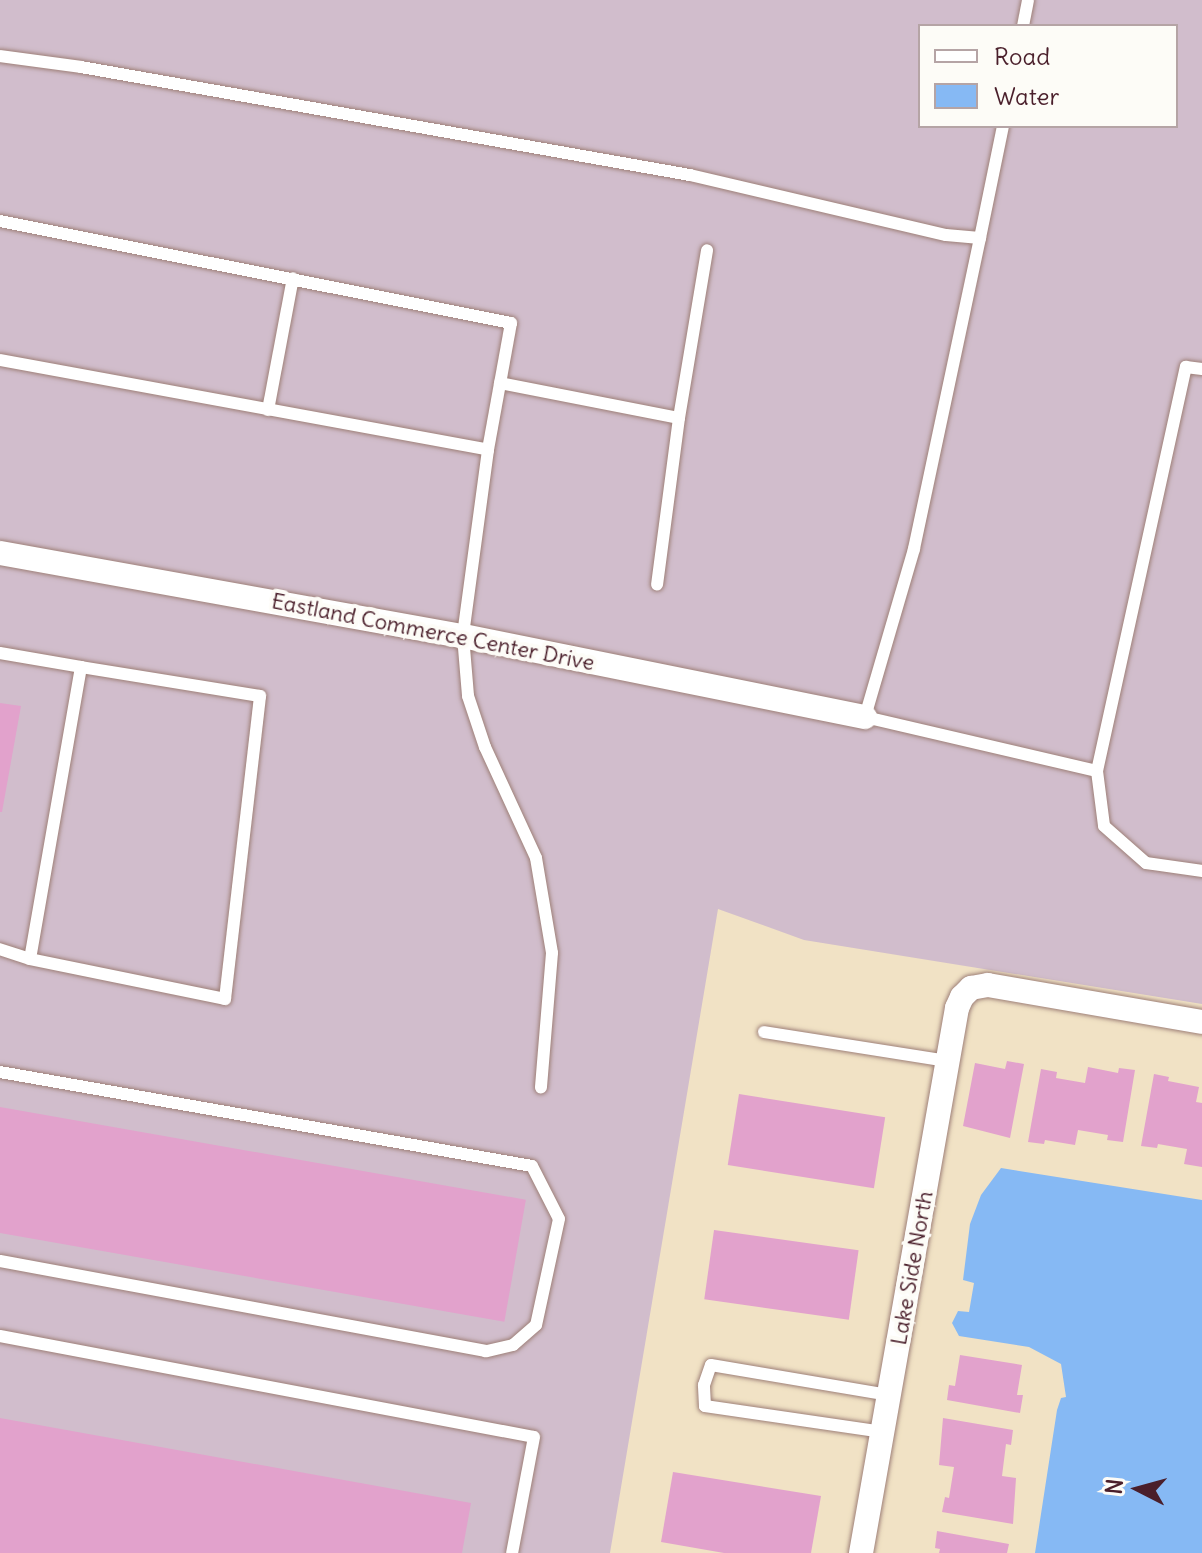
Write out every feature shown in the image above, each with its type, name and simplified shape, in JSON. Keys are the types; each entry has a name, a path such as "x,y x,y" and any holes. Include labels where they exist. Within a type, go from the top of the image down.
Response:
{"street":[{"name":"Eastland Commerce Center Drive","path":"0,553 463,636 865,717"},
{"name":"Lake Side North","path":"861,1553 957,1008 971,988 988,985 1202,1022"}],"lane":[{"path":"1023,24 1028,0"},
{"path":"0,56 690,175 946,235 980,238"},
{"path":"1003,128 914,549 865,717 1097,771"},
{"path":"0,221 511,323 488,450 463,636 468,696 485,747 536,858 539,872 552,953 541,1088"},
{"path":"657,585 679,418 707,250"},
{"path":"268,410 293,278"},
{"path":"0,360 488,450"},
{"path":"1202,369 1186,367 1097,771 1104,826 1146,863 1202,871"},
{"path":"500,383 679,418"},
{"path":"0,653 260,696 225,999 30,959 0,949"},
{"path":"30,959 81,667"},
{"path":"764,1032 948,1061"},
{"path":"0,1072 532,1166 559,1219 536,1325 513,1345 486,1351 0,1261"},
{"path":"0,1336 534,1437 512,1553"},
{"path":"883,1432 705,1406 704,1385 711,1365 889,1395"}],"shaded area":[{"path":"0,0 1202,0 1202,1004 804,940 718,909 610,1553 0,1553"}],"water":[{"path":"1001,1168 1202,1200 1202,1553 1035,1553 1057,1410 1061,1398 1066,1397 1061,1364 1029,1347 959,1336 952,1323 958,1311 969,1312 974,1283 963,1280 970,1224 981,1195"}],"building":[{"path":"0,703 21,706 2,812 0,812"},
{"path":"1007,1061 1024,1064 1010,1138 963,1126 975,1063 1005,1069"},
{"path":"1088,1067 1118,1073 1119,1068 1135,1070 1123,1142 1107,1140 1108,1135 1078,1130 1075,1145 1045,1140 1044,1144 1028,1142 1041,1069 1057,1072 1056,1078 1085,1083"},
{"path":"1154,1074 1169,1077 1168,1081 1199,1087 1196,1102 1202,1103 1202,1167 1184,1164 1187,1149 1158,1144 1157,1148 1141,1146"},
{"path":"739,1094 885,1117 874,1188 728,1165"},
{"path":"0,1107 526,1200 504,1322 0,1233"},
{"path":"714,1230 859,1250 849,1320 704,1299"},
{"path":"960,1355 1022,1365 1017,1395 1023,1395 1020,1413 947,1400 949,1385 955,1386"},
{"path":"0,1418 471,1503 462,1553 0,1553"},
{"path":"943,1418 1013,1430 1011,1445 1006,1444 1002,1476 1016,1478 1013,1524 942,1512 945,1497 949,1498 954,1467 939,1465"},
{"path":"673,1472 821,1496 811,1553 724,1553 661,1542"},
{"path":"937,1531 1009,1544 1007,1553 939,1553 940,1549 935,1548"}]}
